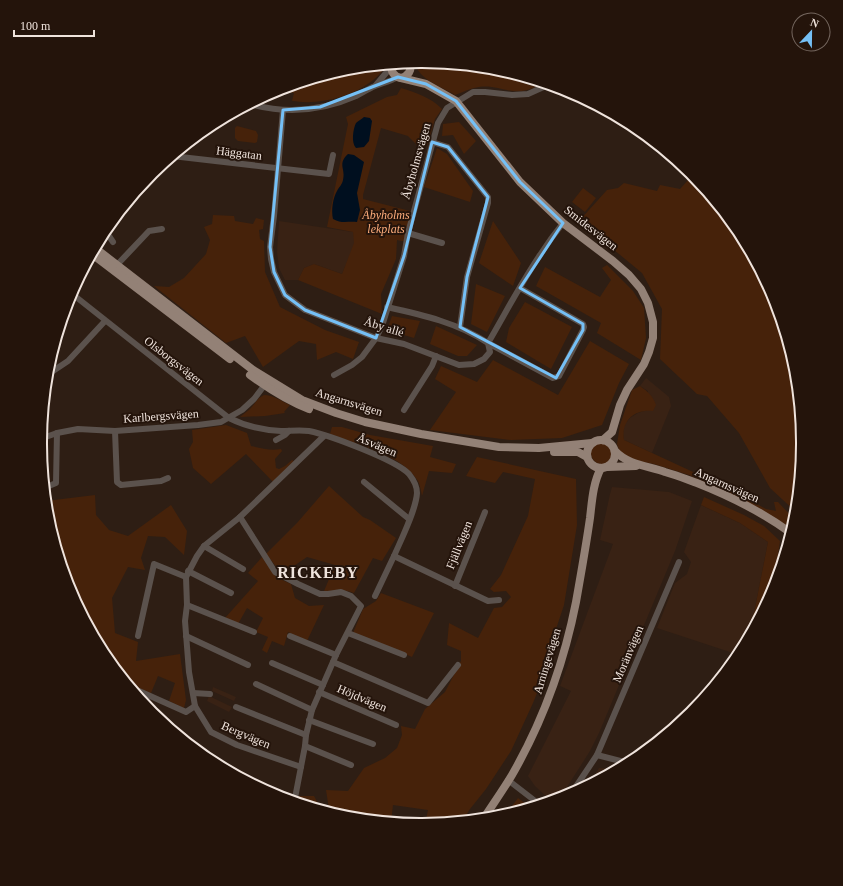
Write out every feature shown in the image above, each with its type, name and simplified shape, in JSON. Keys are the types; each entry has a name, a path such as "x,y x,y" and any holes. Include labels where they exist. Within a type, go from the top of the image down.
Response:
{"main road":[{"path":"413,68 426,84"},
{"path":"400,77 407,75 409,69"},
{"path":"392,70 394,75 426,84"},
{"name":"Smidesvägen","path":"426,84 456,101 520,182 563,223 629,274 641,289 648,303 653,322 653,338 649,352 644,364 627,390 620,405 612,432 603,440"},
{"name":"Angarnsvägen","path":"99,252 152,301 296,404 332,417 369,427 480,447 518,451 578,452 588,459"},
{"name":"Angarnsvägen","path":"97,257 115,267"},
{"name":"Angarnsvägen","path":"266,383 336,414 421,434 499,447 539,448 592,443"},
{"name":"Smidesvägen","path":"615,450 617,435 616,422"},
{"path":"597,440 603,440 612,444 615,450 614,460 604,468 595,466 588,459 588,449 592,443 597,440"},
{"name":"Angarnsvägen","path":"615,450 621,458 629,462 666,472 721,493 772,519 786,529"},
{"name":"Arningevägen","path":"588,459 591,473 592,496"},
{"name":"Angarnsvägen","path":"604,468 630,466 649,467"},
{"name":"Arningevägen","path":"488,811 508,780 546,704 566,646 576,601 592,496 597,475 604,468"}],"street":[{"path":"375,86 389,70"},
{"path":"259,106 284,110 302,110 320,107 355,96 375,86 400,77"},
{"path":"456,101 473,92 527,96 542,88"},
{"name":"Åbyholmsvägen","path":"334,375 352,365 362,357 376,338 382,326 404,256 408,233 438,123 447,108 456,101"},
{"name":"Åby allé","path":"284,110 270,247 270,260 285,295 304,310 376,338 404,344 459,365 474,364 490,352 488,344 460,327 435,318 387,307"},
{"path":"432,142 448,147 488,197 488,203 467,277 460,327"},
{"path":"278,169 329,174 333,155"},
{"name":"Häggatan","path":"180,157 278,169"},
{"path":"520,288 583,324 583,330 559,376 553,378 488,344 520,288 539,255 563,223"},
{"path":"115,267 149,231 162,229"},
{"path":"408,233 442,244"},
{"path":"109,236 113,242"},
{"name":"Olsborgsvägen","path":"77,298 229,418"},
{"path":"54,370 68,361 105,321"},
{"path":"404,410 432,366 436,356"},
{"name":"Karlbergsvägen","path":"47,437 78,429 115,431 221,422 242,410 266,383"},
{"name":"Åsvägen","path":"229,418 252,427 289,431 308,431 383,458 408,473 414,482 417,493 415,503 394,556 375,596"},
{"path":"115,431 117,482 121,485 161,481 168,478"},
{"path":"276,440 289,431"},
{"path":"49,486 56,483 57,434"},
{"path":"187,574 204,546 240,518 324,436"},
{"path":"364,482 410,518"},
{"name":"Fjällvägen","path":"455,586 484,512"},
{"name":"Höjdvägen","path":"240,518 275,572 320,594 341,592 351,596 360,606 336,655 312,710 295,796"},
{"path":"204,546 243,569"},
{"path":"394,556 488,601 499,600"},
{"name":"Moränvägen","path":"579,783 598,755 679,562"},
{"path":"138,636 154,564 187,574 231,593"},
{"name":"Bergvägen","path":"187,574 187,605 185,621 195,706 211,732 237,745 301,767"},
{"path":"187,605 254,632"},
{"path":"348,633 404,655"},
{"path":"186,636 248,665"},
{"path":"290,636 336,655"},
{"name":"Höjdvägen","path":"333,662 428,703 458,665"},
{"name":"Höjdvägen","path":"272,664 323,685"},
{"name":"Höjdvägen","path":"348,673 395,694 398,691"},
{"path":"256,684 312,710"},
{"name":"Höjdvägen","path":"319,692 396,725"},
{"path":"142,693 186,712 195,706"},
{"path":"193,693 210,694"},
{"path":"236,707 306,735"},
{"path":"309,720 373,744"},
{"path":"305,746 351,765"},
{"path":"598,755 619,761"},
{"path":"508,780 534,800"}],"highlighted area":[{"path":"398,77 426,84 456,101 520,182 563,223 520,288 583,324 583,330 556,378 460,327 467,277 488,197 448,147 432,142 404,256 376,338 305,310 285,295 274,272 270,247 283,110 320,107"}],"shaded area":[{"path":"279,221 353,232 355,243 342,274 314,264 304,268 298,280 285,280 279,268 277,252"},
{"path":"646,378 669,397 671,406 652,453 624,440 623,433 624,425 630,418 647,410 648,391 640,386"},
{"path":"612,487 669,492 692,501 675,551 599,733 590,751 566,789 546,796 535,786 528,776 571,691 560,686 613,544 600,540"},
{"path":"701,505 740,523 768,542 754,613 746,630 732,653 657,628 675,583 687,574 691,562 684,552"},
{"path":"213,687 236,697 234,701 212,691"},
{"path":"209,696 232,707 229,712 207,701"},
{"path":"599,768 606,768 595,775"}],"green space":[{"path":"417,68 446,69 495,76 536,87 528,90 513,91 493,87 479,87 455,95 431,82"},
{"path":"382,71 372,81 363,87 332,99 308,102 292,101 294,93 290,92 325,81"},
{"name":"Åbyholms lekplats","path":"401,88 428,98 442,109 435,119 427,146 420,148 408,136 381,128 363,199 414,212 407,242 397,240 396,259 381,294 382,314 298,280 304,268 314,264 342,274 354,243 353,232 327,227 348,124 346,117 387,97 397,95"},
{"path":"459,122 476,141 464,154 453,135 442,136 443,124"},
{"path":"237,126 256,131 258,135 257,142 238,141 235,138 235,128"},
{"path":"437,148 447,154 473,191 470,202 424,187"},
{"path":"688,180 719,215 746,256 757,277 776,323 789,370 795,419 795,467 791,507 770,488 739,433 707,396 697,394 660,359 662,309 642,273 579,221 607,190 618,188 624,183 657,191 660,185 680,189"},
{"path":"583,188 596,198 585,212 572,202"},
{"path":"213,215 234,216 235,221 253,224 256,218 264,220 263,229 259,230 260,239 264,241 265,272 280,307 325,330 359,342 353,359 336,352 317,360 316,344 299,341 263,367 245,336 226,343 154,286 169,287 184,278 206,254 210,240 204,227 212,224"},
{"path":"493,221 521,263 513,286 479,263"},
{"path":"607,265 633,291 644,308 646,338 641,360 597,333 601,323 536,286 545,267 600,297 611,280 602,268"},
{"path":"476,284 505,296 487,332 471,324"},
{"path":"525,302 572,327 551,369 506,342 509,328"},
{"path":"392,316 420,321 414,338 387,330"},
{"path":"436,326 477,345 467,356 458,356 430,344"},
{"path":"590,341 629,364 619,383 602,425 562,438 511,440 430,430 456,392 435,379 441,366 477,382 493,360 558,395"},
{"path":"640,386 650,394 656,405 653,411 640,412 630,418 625,427 624,440 732,490 766,509 776,511 774,502 778,502 789,514 786,526 760,509 730,493 689,475 654,464 628,459 619,450 617,444 620,425 632,390"},
{"path":"264,395 274,397 290,405 284,412 285,413 265,416 240,417 250,409 259,398"},
{"path":"226,425 247,433 251,446 277,450 281,449 282,451 275,459 276,468 279,469 285,466 292,460 296,462 274,483 246,454 211,484 193,468 189,449 193,442 192,430"},
{"path":"332,427 342,427 370,435 433,446 430,457 456,464 452,473 429,471 422,496 418,481 401,464 390,457 330,434"},
{"path":"602,442 606,443 612,449 612,457 606,463 602,464 598,463 592,457 591,453 592,449 598,443"},
{"path":"477,457 576,479 577,525 564,605 555,632 547,668 533,703 511,751 486,789 467,814 426,818 428,810 393,805 392,816 328,806 326,790 348,791 364,768 385,758 397,748 402,735 401,726 415,729 425,709 445,692 461,661 461,651 447,645 449,623 478,638 494,608 502,607 511,597 506,591 494,592 490,589 501,575 528,516 535,479 503,472 495,483 466,476"},
{"path":"329,486 363,517 370,520 396,538 382,561 373,558 354,593 342,590 329,593 324,591 335,565 307,557 282,574 266,554 297,523"},
{"path":"95,495 96,515 109,530 128,536 171,505 187,531 184,555 165,537 148,536 141,558 145,570 128,567 112,598 115,633 138,642 136,661 180,654 186,700 184,708 169,701 175,683 158,676 151,693 138,687 110,651 86,609 67,563 54,516 51,500"},
{"path":"704,497 744,515 764,526 780,541 776,563 749,624 754,613 768,542 740,523 701,505"},
{"path":"262,557 276,577 291,584 295,598 309,606 324,605 307,641 288,632 284,646 272,641 267,653 262,650 268,637 256,632 263,618 247,608 238,624 225,618 258,581 248,573"},
{"path":"381,593 434,613 412,657 353,633 363,609 376,601"},
{"path":"314,796 318,803 301,798 298,797"},
{"path":"518,798 525,803 518,805 512,806"}],"water":[{"path":"364,117 370,118 372,121 369,141 364,147 356,148 353,143 354,129 356,123"},
{"path":"348,154 354,155 364,162 357,193 360,210 357,222 339,221 333,219 332,216 334,197 342,183 344,176 342,164"}],"district":[{"name":"RICKEBY","path":"318,572"}]}
